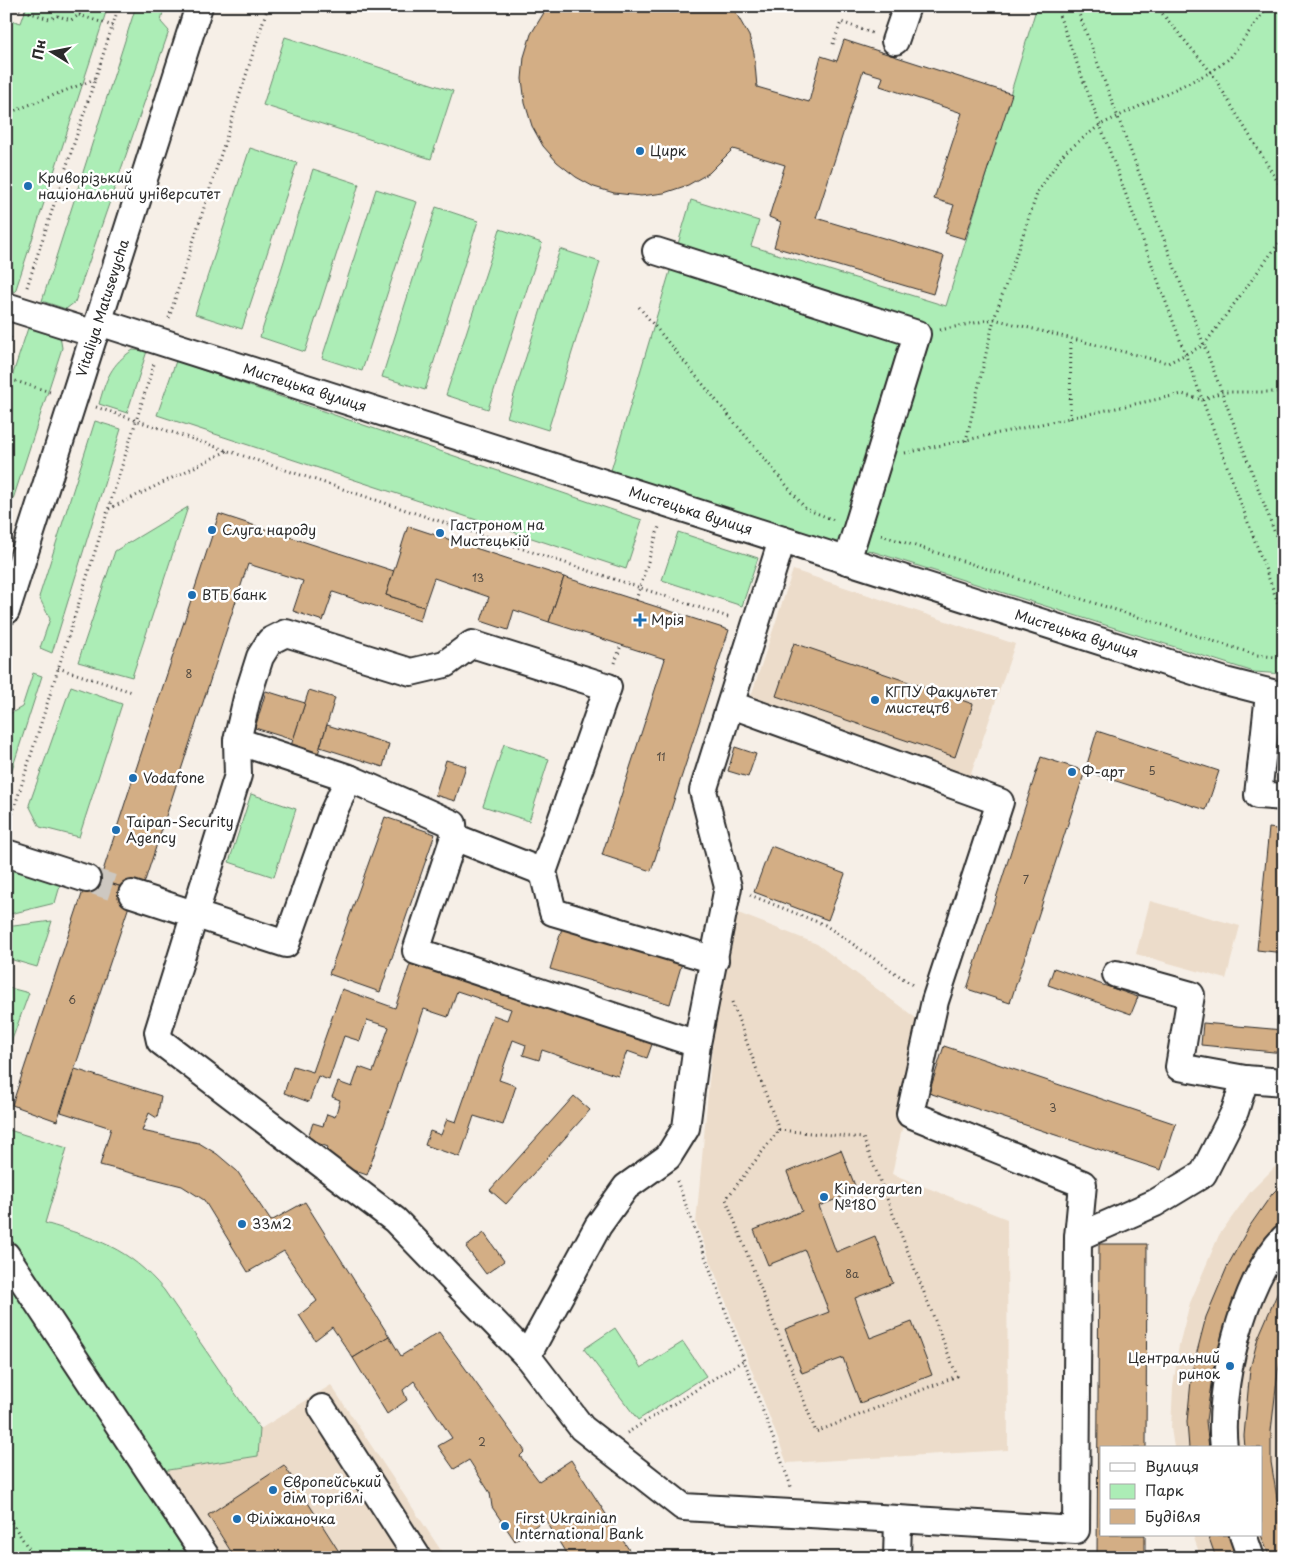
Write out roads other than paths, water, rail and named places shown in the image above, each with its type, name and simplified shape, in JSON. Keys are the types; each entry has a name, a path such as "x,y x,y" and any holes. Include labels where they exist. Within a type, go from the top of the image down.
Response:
{"street":[{"name":"Vitaliya Matusevycha","path":"6,610 199,6"},
{"path":"895,41 907,6"},
{"path":"656,251 918,334 847,561"},
{"name":"Мистецька вулиця","path":"13,308 162,342 847,561 1276,695"},
{"path":"527,1356 598,1226 626,1187 668,1157 686,1128 697,1044 728,887 703,791 732,705 782,540"},
{"path":"715,960 553,912 543,872 608,687 472,644 446,664 410,672 286,633 270,641 260,657 247,698 237,741 238,776 158,1032 160,1041 395,1220 527,1356 582,1428 683,1507 898,1518 1076,1530 1078,1237 1083,1184 910,1114 935,1001 1000,802 732,705"},
{"path":"1276,695 1258,795 1284,797"},
{"path":"237,741 349,778 453,824 454,837 416,951 697,1044"},
{"path":"132,894 286,944 332,814 349,778"},
{"path":"454,837 543,872"},
{"path":"6,853 87,879"},
{"path":"1116,974 1191,995 1179,1067 1245,1079 1284,1082"},
{"path":"1078,1237 1156,1203 1202,1174 1235,1111 1245,1079"},
{"path":"1224,1446 1224,1395 1231,1355 1261,1272 1284,1238"},
{"path":"6,1255 207,1558"},
{"path":"322,1408 418,1558"},
{"path":"897,1558 898,1518"},
{"path":"1243,1536 1251,1558"}],"tunnel":[{"path":"87,879 132,894"}],"place":[{"name":"Цирк","path":"640,151"},
{"name":"Криворізький національний університет","path":"28,186"},
{"name":"Слуга народу","path":"212,530"},
{"name":"Гастроном на Мистецькій","path":"440,533"},
{"name":"ВТБ банк","path":"192,595"},
{"name":"Мрія","path":"640,620"},
{"name":"КГПУ Факультет мистецтв","path":"875,700"},
{"name":"Ф-арт","path":"1072,772"},
{"name":"Vodafone","path":"133,778"},
{"name":"Taipan-Security Agency","path":"116,830"},
{"name":"Kindergarten №180","path":"824,1197"},
{"name":"33м2","path":"242,1224"},
{"name":"Центральний ринок","path":"1230,1366"},
{"name":"Європейський дім торгівлі","path":"273,1490"},
{"name":"Філіжаночка","path":"237,1519"},
{"name":"First Ukrainian International Bank","path":"505,1526"}]}
